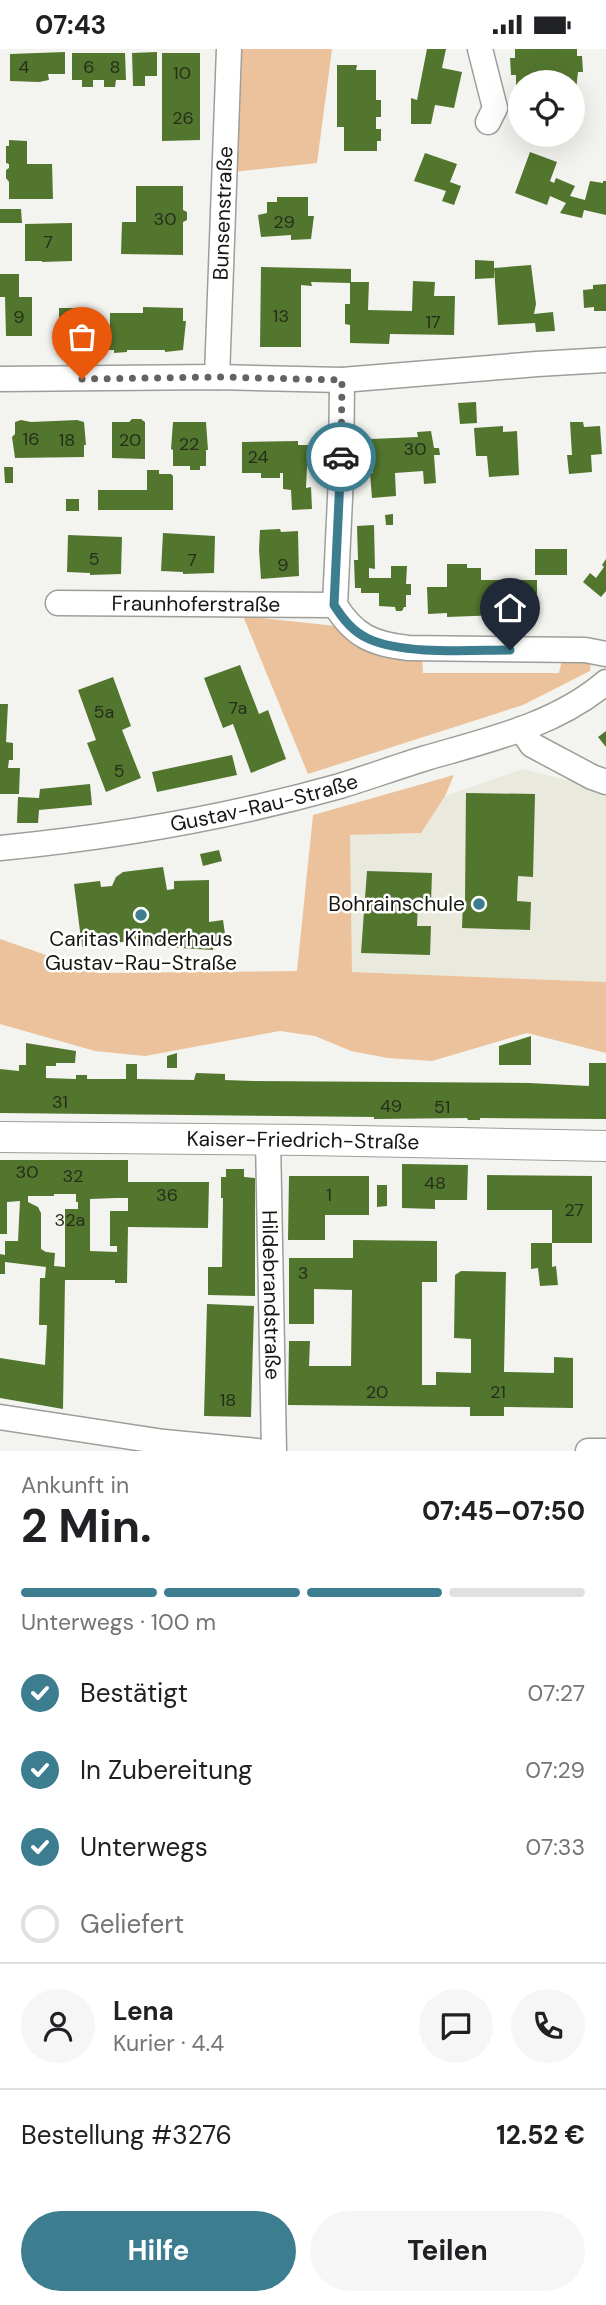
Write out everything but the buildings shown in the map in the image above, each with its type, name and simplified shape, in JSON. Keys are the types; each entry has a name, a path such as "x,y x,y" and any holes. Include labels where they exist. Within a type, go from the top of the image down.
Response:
{"street":[{"name":"Bunsenstraße","path":"218,377 229,49"},
{"path":"480,49 495,108 488,122"},
{"path":"0,379 218,377 342,380 606,360"},
{"path":"342,380 341,477 334,605 342,618 356,632 386,645 485,650 585,650 606,654"},
{"name":"Fraunhoferstraße","path":"58,603 334,605"},
{"name":"Gustav-Rau-Straße","path":"0,848 102,835 339,786 521,729 564,710 606,682"},
{"path":"521,729 532,745 606,782"},
{"name":"Kaiser-Friedrich-Straße","path":"0,1137 606,1146"},
{"name":"Hildebrandstraße","path":"268,1139 274,1451"},
{"path":"0,1417 164,1442 257,1451"},
{"path":"588,1451 606,1451"}],"shaded area":[{"path":"229,49 332,49 317,163 223,173"},
{"path":"243,616 336,626 422,654 423,673 559,673 563,655 591,662 590,671 523,705 308,774"},
{"name":"Bohrainschule","path":"523,769 606,790 606,982 352,972 350,835 420,833 445,796"},
{"path":"454,775 445,796 421,833 350,835 352,972 606,982 606,1053 527,1033 432,1061 388,1058 351,1051 315,1036 280,1031 145,1056 95,1051 0,1024 0,939 98,973 297,971 313,815"}],"way so far":[{"path":"82,379 218,377 342,380 341,457"}],"place":[{"name":"Bohrainschule","path":"479,904"},
{"name":"Caritas Kinderhaus Gustav-Rau-Straße","path":"141,915"}],"route":[{"path":"341,457 334,605 342,618 356,632 386,645 408,648 510,650"}]}
